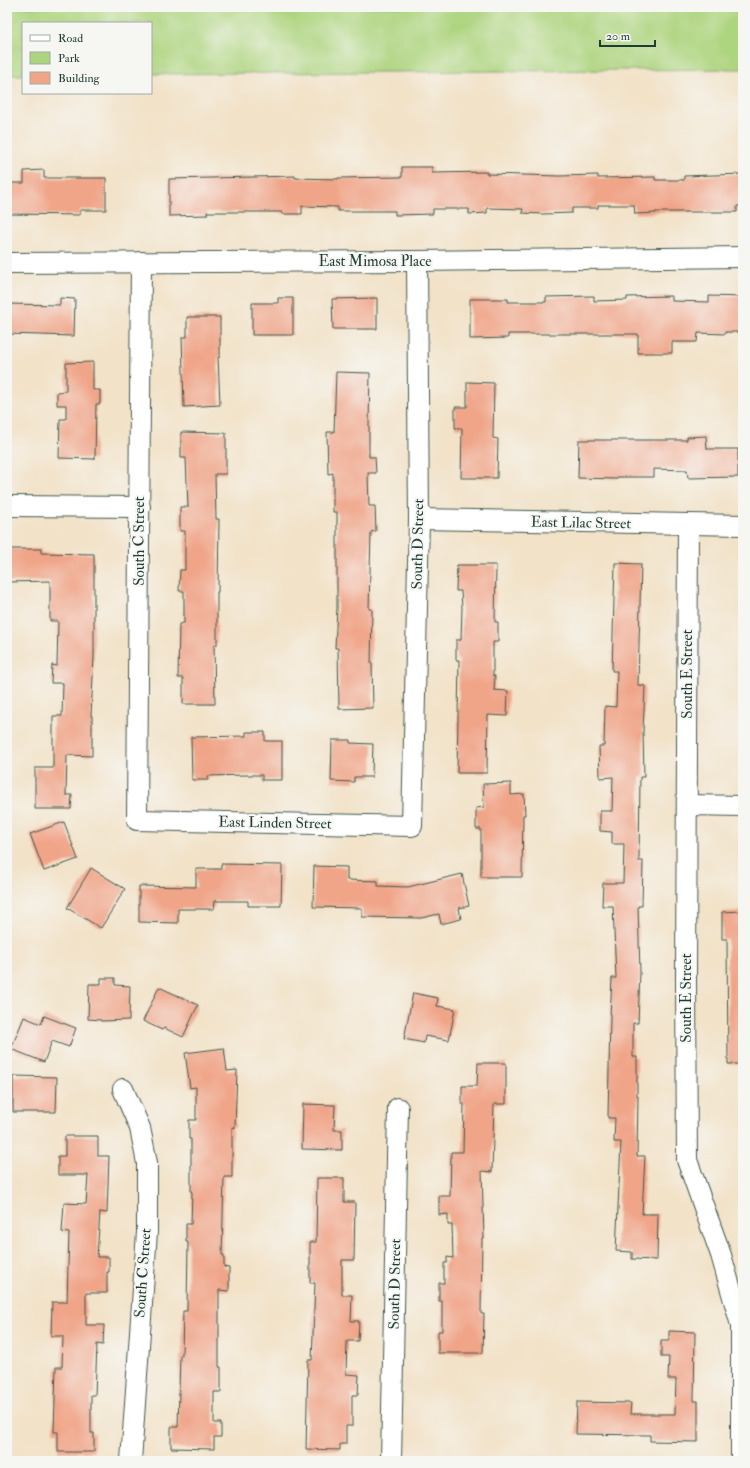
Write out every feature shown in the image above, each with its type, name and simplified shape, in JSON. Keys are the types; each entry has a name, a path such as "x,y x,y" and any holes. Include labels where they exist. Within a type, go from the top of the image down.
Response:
{"street":[{"name":"East Mimosa Place","path":"7,263 417,261 743,257"},
{"name":"South D Street","path":"412,826 418,519 417,261"},
{"name":"South C Street","path":"137,820 141,262"},
{"path":"7,506 140,507"},
{"name":"East Lilac Street","path":"418,519 743,525"},
{"name":"South E Street","path":"688,525 686,805 687,1160 721,1255 741,1325 741,1461"},
{"path":"686,805 743,806"},
{"name":"East Linden Street","path":"137,820 412,826"},
{"name":"South C Street","path":"123,1088 140,1128 147,1163 147,1232 131,1461"},
{"name":"South D Street","path":"391,1461 398,1108"}],"green space":[{"path":"7,7 743,7 743,69 152,74 152,22 22,22 22,75 7,75"}],"building":[{"path":"402,167 432,167 432,173 487,172 487,174 559,176 598,175 598,178 655,177 655,180 684,180 684,176 743,174 743,206 737,206 737,212 655,212 656,213 635,214 634,205 598,205 598,208 572,208 572,213 522,213 523,209 487,208 487,213 469,214 469,209 433,209 433,214 395,215 395,211 338,211 338,207 302,206 302,214 282,214 282,212 207,212 207,215 169,216 169,179 295,176 295,178 338,179 402,177"},
{"path":"44,170 44,178 106,178 106,210 80,210 80,215 9,214 9,183 24,183 24,171"},
{"path":"594,296 594,301 627,300 627,297 672,296 672,301 709,302 709,296 743,297 743,332 725,332 725,334 698,333 697,342 672,342 672,353 638,353 638,334 508,334 508,338 470,339 470,299 508,299 508,302 546,302 546,297"},
{"path":"60,298 75,299 74,336 7,334 7,304 60,305"},
{"path":"278,298 293,298 293,335 252,335 252,303 278,303"},
{"path":"377,298 377,329 333,329 332,299"},
{"path":"187,317 220,317 220,357 218,357 220,405 184,407 182,337 187,337"},
{"path":"93,362 93,390 100,390 100,404 96,404 95,459 59,458 60,419 66,419 66,405 57,405 57,392 66,391 66,363"},
{"path":"336,372 370,373 369,457 375,457 376,473 368,473 369,506 375,506 376,531 371,532 369,609 372,609 371,664 373,708 339,709 338,648 335,648 337,608 337,512 333,512 333,473 328,474 327,432 334,432"},
{"path":"467,382 494,383 493,438 498,439 497,478 461,478 462,428 455,428 455,407 467,407"},
{"path":"181,432 226,433 226,474 215,474 216,519 219,519 217,645 214,645 215,704 183,704 183,678 178,678 179,624 184,623 184,591 179,591 180,570 185,570 185,531 180,531 180,507 188,507 186,458 181,458"},
{"path":"706,436 707,449 738,449 738,477 688,478 687,470 654,469 654,477 617,477 617,479 578,478 579,440 687,440 687,437"},
{"path":"7,549 41,549 41,553 94,554 94,657 91,716 92,756 67,755 66,795 72,795 71,809 35,809 35,768 53,768 53,716 62,716 63,683 51,683 52,665 57,666 58,621 50,621 50,581 7,582"},
{"path":"615,563 641,564 638,685 645,686 643,732 644,777 640,777 639,861 643,861 642,906 638,906 640,972 638,1023 633,1023 633,1057 637,1057 637,1156 645,1156 642,1214 658,1214 657,1260 632,1259 632,1252 616,1251 621,1142 614,1142 615,1118 608,1118 612,978 616,978 613,906 602,906 603,883 623,883 624,844 612,844 612,832 600,831 600,811 612,811 613,777 600,778 599,746 604,746 605,706 616,707 617,671 612,671"},
{"path":"457,565 496,565 495,622 498,622 498,642 493,642 493,676 495,676 494,690 508,691 507,716 488,715 487,773 457,773 459,660 456,660 456,640 461,640 462,608 461,591 456,591"},
{"path":"246,732 265,732 265,741 282,741 282,780 262,780 262,775 246,775 208,776 208,780 192,780 191,737 246,736"},
{"path":"332,740 350,740 350,743 373,744 372,777 354,777 354,782 331,781"},
{"path":"511,783 511,795 524,794 525,815 523,815 522,877 481,877 481,829 476,829 476,808 484,807 483,784"},
{"path":"64,822 78,859 44,871 30,834"},
{"path":"221,864 282,865 281,906 248,906 248,901 215,901 214,909 178,909 178,923 139,922 139,886 196,887 196,869 221,869"},
{"path":"314,866 347,867 347,880 378,881 378,886 408,887 462,874 469,906 459,908 461,919 441,924 439,914 421,918 362,917 362,908 313,907"},
{"path":"91,868 125,889 101,928 67,908"},
{"path":"743,911 743,1064 728,1064 727,939 722,939 722,912"},
{"path":"101,978 115,978 115,985 130,986 129,1020 101,1021 88,1019 89,984 101,984"},
{"path":"159,987 198,1005 183,1037 164,1028 162,1030 143,1021"},
{"path":"413,993 438,998 437,1006 455,1009 449,1040 425,1036 424,1043 404,1039"},
{"path":"44,1016 76,1028 69,1047 52,1041 44,1062 11,1049 24,1017 41,1024"},
{"path":"224,1048 227,1071 237,1070 235,1128 232,1127 232,1177 224,1177 222,1255 224,1255 224,1267 229,1268 229,1291 219,1290 219,1367 221,1367 221,1392 214,1392 214,1423 221,1423 221,1437 214,1437 214,1449 171,1448 171,1427 178,1427 183,1311 187,1311 188,1242 186,1242 186,1224 191,1224 192,1192 191,1139 189,1139 189,1120 196,1120 196,1087 190,1088 185,1053"},
{"path":"478,1063 506,1063 506,1104 494,1104 492,1172 482,1171 484,1238 482,1238 481,1314 484,1314 483,1353 438,1353 438,1331 442,1331 442,1301 439,1301 439,1283 444,1283 444,1263 447,1263 447,1257 453,1258 452,1225 448,1225 448,1214 439,1215 439,1196 450,1196 451,1152 463,1152 464,1104 462,1104 462,1086 477,1086"},
{"path":"13,1076 57,1077 56,1112 13,1112"},
{"path":"303,1104 335,1105 334,1130 342,1130 342,1150 302,1149"},
{"path":"65,1136 98,1136 98,1156 109,1156 107,1213 100,1212 97,1257 109,1257 107,1293 86,1293 86,1325 104,1325 103,1345 97,1344 95,1395 91,1395 91,1433 94,1433 94,1452 58,1452 58,1432 54,1432 56,1367 62,1367 63,1336 51,1336 52,1302 67,1302 69,1233 62,1232 64,1203 86,1204 88,1175 58,1175 58,1156 65,1156"},
{"path":"317,1178 344,1178 344,1202 355,1202 354,1260 342,1260 342,1295 352,1295 351,1321 359,1321 358,1341 347,1341 346,1374 359,1375 358,1395 352,1395 352,1426 346,1426 346,1444 340,1444 340,1450 306,1449 308,1360 312,1360 315,1283 310,1283 310,1242 316,1242"},
{"path":"669,1331 695,1332 694,1401 698,1401 698,1442 650,1441 650,1435 576,1434 577,1402 631,1403 630,1414 675,1414 676,1379 668,1379 669,1357 661,1357 661,1341 669,1341"}]}
